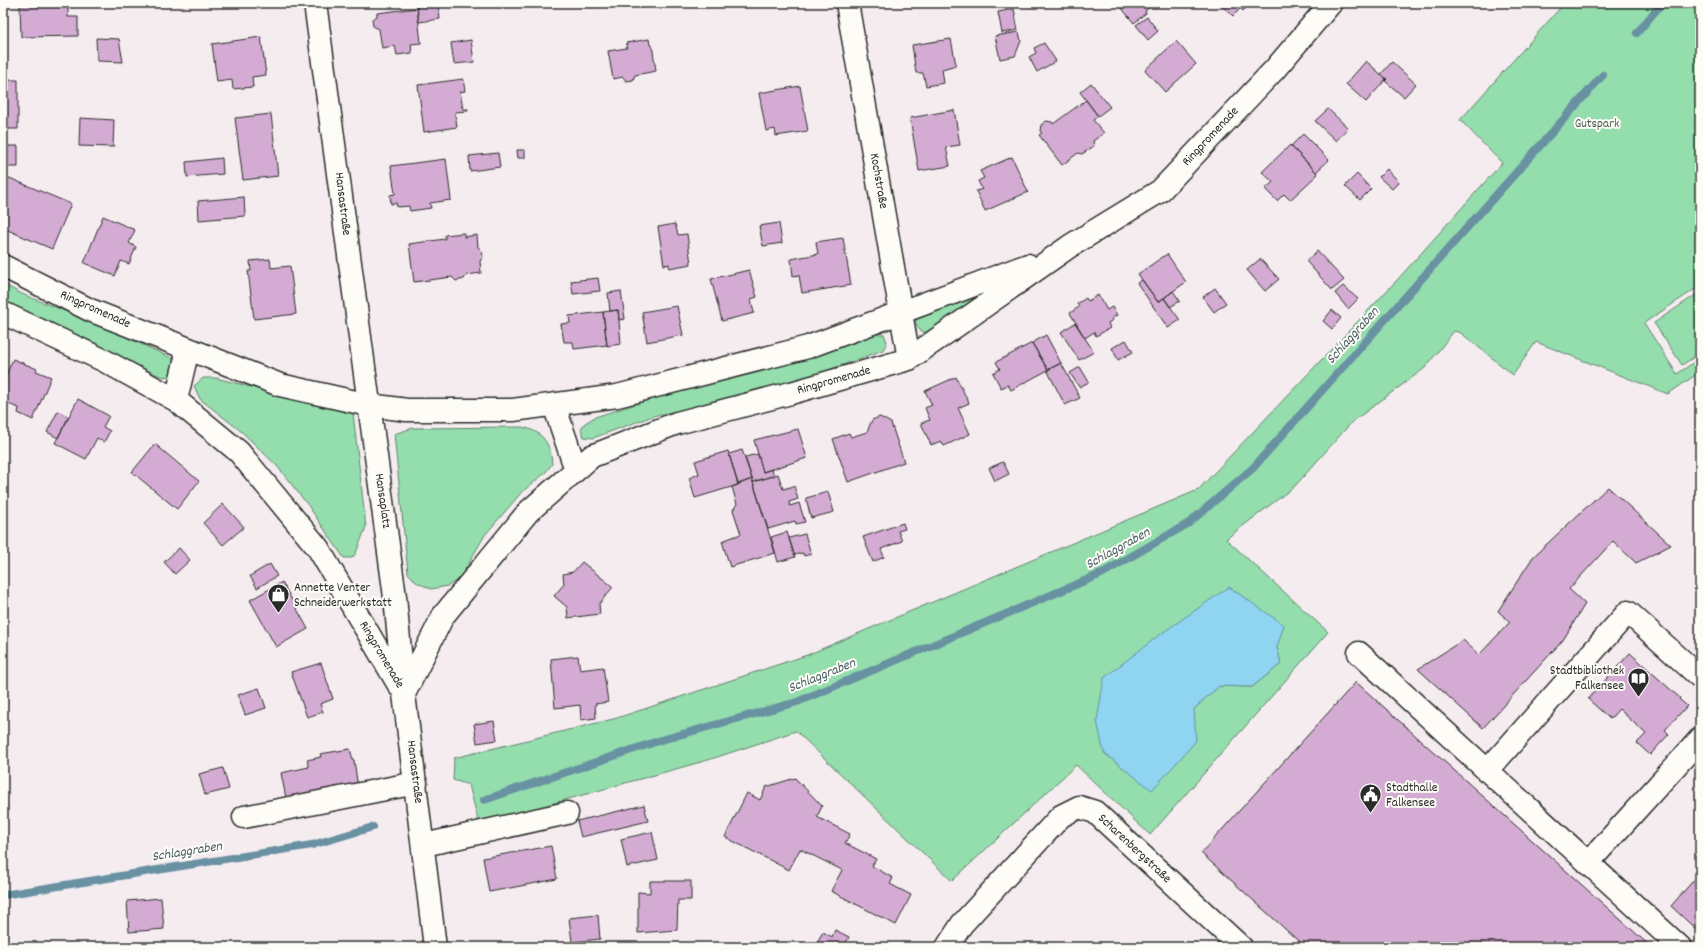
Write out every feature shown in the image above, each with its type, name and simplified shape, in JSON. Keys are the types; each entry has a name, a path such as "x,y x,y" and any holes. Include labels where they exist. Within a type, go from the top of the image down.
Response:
{"street":[{"name":"Hansastraße","path":"315,3 368,405"},
{"name":"Kochstraße","path":"847,3 909,359"},
{"name":"Ringpromenade","path":"404,694 443,616 528,512 592,456 677,423 791,393 909,359 1070,246 1160,191 1275,68 1331,3"},
{"name":"Ringpromenade","path":"3,266 90,310 280,385 368,405 406,410 513,410 617,396 808,347 1018,270 1070,246"},
{"name":"Ringpromenade","path":"3,313 105,361 176,400 239,452 318,548 404,694"},
{"path":"176,400 188,349"},
{"name":"Hansaplatz","path":"368,405 395,597"},
{"path":"554,405 576,470"},
{"name":"Hansastraße","path":"395,597 404,694 436,947"},
{"path":"1487,771 1628,612 1700,677"},
{"path":"1360,653 1680,947"},
{"path":"1588,863 1700,739"},
{"path":"244,817 416,783"},
{"name":"Scharenbergstraße","path":"947,947 962,924 1061,816 1079,807 1095,812 1241,947"},
{"path":"424,845 567,813"}],"green space":[{"name":"Gutspark","path":"1557,3 1700,3 1700,286 1644,323 1677,374 1700,358 1700,372 1668,394 1536,342 1513,375 1461,333 1454,331 1425,368 1352,422 1295,486 1226,539 1328,632 1150,835 1076,765 952,881 796,731 708,760 479,824 469,785 453,780 454,758 617,718 807,655 1198,490 1398,279 1502,163 1460,120 1561,7","holes":["1229,587 1277,647 1281,664 1252,687 1219,686 1194,709"]},
{"path":"3,284 22,294 95,323 176,360 172,376 162,377 3,303"},
{"path":"998,285 934,332 921,332 915,322 922,314"},
{"path":"1700,292 1700,353 1682,365 1654,323"},
{"path":"875,334 884,334 887,342 883,350 810,377 757,393 653,416 593,438 584,437 581,429 585,423 595,417 667,394 806,359"},
{"path":"203,378 216,378 353,413 366,527 356,553 352,558 344,558 307,504 277,466 242,432 200,399 194,386"},
{"path":"521,427 535,431 544,439 550,450 552,464 545,473 521,493 485,535 460,578 448,586 431,589 416,582 408,573 394,434 413,428"}],"water":[{"path":"1229,587 1284,625 1277,647 1281,664 1252,687 1219,686 1194,709 1196,741 1152,790 1104,753 1097,721 1104,678 1158,636"}],"building":[{"path":"438,3 440,19 419,22 417,6"},
{"path":"1125,3 1155,3 1134,23 1120,6"},
{"path":"1219,3 1235,3 1241,8 1233,16"},
{"path":"1235,3 1251,3 1243,11"},
{"path":"68,4 68,17 78,17 78,36 21,37 20,5"},
{"path":"417,8 421,43 411,44 412,53 397,55 395,46 382,48 379,29 373,26 372,19 377,16 377,13"},
{"path":"1014,9 1018,30 1002,33 998,12"},
{"path":"1147,17 1158,31 1148,40 1136,25"},
{"path":"1019,32 1021,41 1015,56 1000,59 995,36"},
{"path":"261,37 266,75 252,77 253,87 233,89 232,80 217,82 212,44"},
{"path":"96,38 119,39 123,62 97,61"},
{"path":"649,39 650,45 652,45 656,71 635,75 633,80 626,81 623,77 613,79 608,51 627,48 626,43"},
{"path":"951,39 956,65 942,69 944,83 926,86 923,73 916,73 912,45"},
{"path":"471,40 474,62 454,64 451,43"},
{"path":"1176,41 1196,64 1165,92 1145,70"},
{"path":"1044,43 1056,61 1037,72 1029,57 1036,53 1034,48"},
{"path":"1366,61 1386,79 1366,102 1346,84"},
{"path":"1392,62 1416,84 1404,97 1385,81 1387,79 1381,74"},
{"path":"463,79 465,91 460,92 463,109 468,109 468,111 455,112 457,127 424,132 418,85"},
{"path":"3,80 18,80 18,129 3,129"},
{"path":"1091,83 1110,107 1098,116 1080,92"},
{"path":"800,86 808,131 776,136 775,129 766,131 759,93"},
{"path":"1086,100 1098,116 1093,120 1104,133 1093,141 1094,146 1082,154 1078,153 1062,165 1039,135 1042,133 1040,131 1041,125 1046,121 1052,122 1053,124"},
{"path":"1328,109 1348,128 1336,141 1315,121"},
{"path":"954,110 960,145 946,147 950,166 919,171 910,118"},
{"path":"271,114 278,176 243,180 235,118"},
{"path":"80,118 114,120 113,147 79,146"},
{"path":"1303,134 1329,160 1316,172 1291,146"},
{"path":"1290,145 1318,174 1290,200 1284,194 1277,201 1265,189 1273,182 1262,172"},
{"path":"3,146 18,146 18,167 3,167"},
{"path":"517,150 525,150 525,158 518,158"},
{"path":"498,153 500,167 470,171 469,156"},
{"path":"1012,157 1028,192 985,211 976,191 982,189 978,181 984,178 980,171"},
{"path":"222,158 223,174 187,177 186,162"},
{"path":"446,159 451,200 430,203 431,208 410,211 409,206 397,207 396,203 391,204 390,195 395,194 391,166"},
{"path":"1387,169 1399,182 1392,189 1379,177"},
{"path":"1357,174 1371,189 1360,200 1345,186"},
{"path":"7,177 71,204 52,249 3,228 3,186"},
{"path":"244,197 245,216 199,220 198,201"},
{"path":"103,216 135,230 129,243 136,247 129,264 121,261 115,276 84,263"},
{"path":"779,223 782,243 763,246 759,226"},
{"path":"675,224 678,235 687,234 691,264 669,268 669,264 664,265 658,227"},
{"path":"464,233 464,237 477,235 478,247 482,251 483,257 480,261 481,273 467,275 464,279 456,281 452,277 414,282 409,244 445,239 445,235"},
{"path":"843,238 851,285 802,293 799,275 793,276 791,259 818,254 816,242"},
{"path":"1317,251 1344,280 1332,290 1306,261"},
{"path":"1167,254 1186,282 1158,302 1138,274"},
{"path":"270,259 271,268 290,266 296,314 254,319 248,271 251,271 250,261"},
{"path":"1260,259 1279,279 1265,291 1247,270"},
{"path":"749,270 757,297 751,299 754,313 722,321 711,279"},
{"path":"598,278 600,291 573,294 571,281"},
{"path":"1142,280 1158,302 1164,298 1180,320 1168,328 1137,283"},
{"path":"1343,286 1358,299 1348,309 1335,293"},
{"path":"1215,288 1226,303 1214,312 1203,297"},
{"path":"621,291 625,319 619,320 618,310 610,311 608,293"},
{"path":"1173,291 1180,301 1170,307 1164,298"},
{"path":"1098,295 1107,310 1112,307 1117,315 1108,323 1110,328 1096,336 1094,332 1085,338 1070,313 1079,307 1077,304 1086,298 1088,301"},
{"path":"677,306 683,335 647,342 642,312"},
{"path":"618,310 621,344 607,346 603,312"},
{"path":"1332,310 1341,318 1332,329 1323,321"},
{"path":"603,312 607,345 574,349 573,342 564,342 561,324 570,323 569,316"},
{"path":"1075,323 1094,352 1079,360 1061,332"},
{"path":"1046,335 1061,363 1048,370 1032,343"},
{"path":"1126,340 1133,352 1118,360 1112,348"},
{"path":"1032,343 1048,370 1011,390 1008,385 1001,388 993,373 1000,369 996,362"},
{"path":"13,359 37,369 36,371 51,377 33,420 18,413 19,408 3,402 3,382"},
{"path":"1061,363 1080,398 1065,405 1047,370"},
{"path":"1080,367 1089,382 1079,387 1070,373"},
{"path":"956,377 969,403 958,408 970,434 944,446 941,441 931,445 921,423 930,420 925,408 932,405 925,391"},
{"path":"78,399 109,416 103,427 110,431 104,442 97,438 86,459 55,443"},
{"path":"58,411 69,417 58,438 47,432"},
{"path":"880,417 891,423 904,462 848,482 833,439 849,433 851,437 867,432 872,420"},
{"path":"798,429 807,458 763,472 754,440"},
{"path":"155,444 199,481 177,509 132,472"},
{"path":"742,450 752,479 738,484 729,454"},
{"path":"728,451 738,485 695,498 689,478 699,474 695,461"},
{"path":"758,454 763,472 772,469 774,476 753,482 745,457"},
{"path":"1003,462 1009,474 995,481 989,468"},
{"path":"778,474 783,489 794,486 798,499 789,502 790,506 799,503 805,522 796,524 795,521 768,529 753,482"},
{"path":"752,479 775,553 730,567 722,541 741,534 733,510 737,504 732,487"},
{"path":"1608,487 1671,545 1636,563 1613,541 1569,589 1585,604 1563,640 1483,728 1418,669 1463,640 1479,655 1510,622 1498,611 1533,557"},
{"path":"828,492 834,512 811,518 806,498"},
{"path":"223,504 244,527 223,545 203,523"},
{"path":"903,523 905,529 898,531 902,541 881,549 884,557 873,562 863,537"},
{"path":"787,532 795,557 778,562 771,537"},
{"path":"805,534 811,554 804,556 803,553 794,555 789,538"},
{"path":"179,548 190,560 175,574 164,562"},
{"path":"582,562 613,587 599,604 600,614 568,618 567,607 554,596 564,584 563,574 573,572"},
{"path":"270,564 277,576 257,588 250,576"},
{"name":"Annette Venter Schneiderwerkstatt","path":"282,582 308,629 276,647 250,600"},
{"path":"1630,653 1687,706 1665,730 1669,734 1650,755 1637,743 1646,734 1619,709 1610,719 1588,699"},
{"path":"578,656 580,670 603,667 608,702 595,704 596,718 581,720 580,705 555,708 551,659"},
{"path":"321,663 333,699 320,704 323,712 307,717 291,672"},
{"name":"Stadthalle Falkensee","path":"1356,682 1650,946 1305,947 1201,853"},
{"path":"259,688 266,708 245,715 238,695"},
{"path":"494,721 497,740 477,743 474,724"},
{"path":"350,749 354,760 358,788 287,803 281,773 309,767 307,760 321,757 320,754"},
{"path":"223,768 229,789 205,795 199,774"},
{"path":"795,778 822,806 817,817 850,834 845,843 876,859 872,866 893,878 890,884 911,895 896,925 831,891 842,870 800,849 789,870 725,837 747,793 760,800 766,787"},
{"path":"644,805 648,821 581,837 577,821"},
{"path":"652,832 658,860 627,867 621,839"},
{"path":"551,846 557,879 489,892 483,858"},
{"path":"1700,873 1700,933 1671,906"},
{"path":"650,881 691,881 691,900 678,900 677,930 638,933 638,892 650,893"},
{"path":"161,898 164,929 129,932 127,901"},
{"path":"598,915 600,939 572,942 569,918"},
{"path":"835,930 849,937 845,945 849,947 814,947 823,932 832,937"}],"waterway":[{"name":"Schlaggraben","path":"1637,33 1662,3"},
{"name":"Schlaggraben","path":"484,800 661,740 797,702 1101,574 1189,523 1253,468 1603,75"},
{"name":"Schlaggraben","path":"3,895 312,845 373,827"}],"place":[{"name":"Annette Venter Schneiderwerkstatt","path":"279,614"},
{"name":"Stadtbibliothek Falkensee","path":"1639,698"},
{"name":"Stadthalle Falkensee","path":"1370,814"}]}
